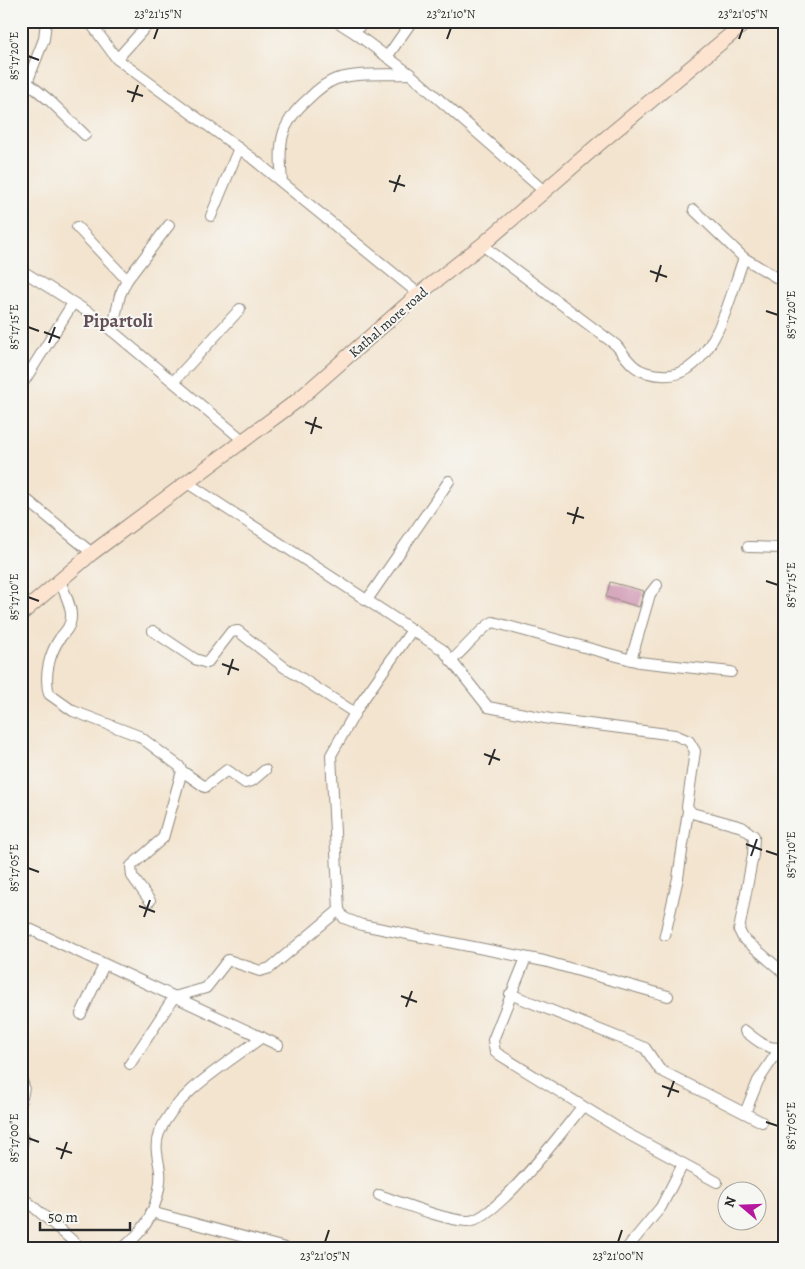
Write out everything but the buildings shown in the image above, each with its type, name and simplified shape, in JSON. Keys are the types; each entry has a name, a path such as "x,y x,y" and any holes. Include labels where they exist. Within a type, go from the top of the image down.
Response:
{"main road":[{"name":"Kathal more road","path":"21,614 92,552 298,400 419,294 482,245 747,21"}],"street":[{"path":"21,98 44,39 46,21"},
{"path":"89,21 117,60 239,148 419,294"},
{"path":"117,60 151,21"},
{"path":"336,21 410,74 544,191"},
{"path":"355,34 363,21"},
{"path":"387,58 412,21"},
{"path":"282,182 280,142 284,128 295,110 321,86 337,79 410,74"},
{"path":"27,82 50,101 85,136"},
{"path":"211,216 239,148"},
{"path":"694,210 744,258 784,282"},
{"path":"112,331 120,295 127,280 169,225"},
{"path":"77,227 127,280"},
{"path":"482,245 616,346 634,366 652,374 669,376 679,374 689,368 708,350 744,258"},
{"path":"21,270 73,303 112,331 244,441"},
{"path":"21,386 73,303"},
{"path":"174,381 240,309"},
{"path":"367,600 449,481"},
{"path":"186,482 443,650 488,708 550,719 675,735 689,741 695,751 686,807 688,811 678,878 665,935"},
{"path":"21,495 92,552"},
{"path":"748,548 784,548"},
{"path":"60,580 72,616 49,663 47,677 49,694 73,711 139,736 179,766 182,771 206,787 225,770 231,771 245,783 252,781 264,770"},
{"path":"631,660 650,594 657,585"},
{"path":"451,662 466,650 484,628 493,622 631,660 731,672"},
{"path":"412,630 355,713 331,755 339,910 344,918 372,927 526,958 668,996"},
{"path":"153,631 195,659 207,663 231,632 238,631 284,667 355,713"},
{"path":"150,901 132,876 131,866 163,838 182,771"},
{"path":"688,811 742,827 754,836 753,855 739,930 742,938 784,973"},
{"path":"130,1064 174,997 206,988 228,960 260,971 270,968 339,910"},
{"path":"21,925 278,1045"},
{"path":"526,958 493,1040 495,1052 582,1107 716,1182"},
{"path":"81,1014 104,965"},
{"path":"510,994 645,1048 660,1070 762,1122"},
{"path":"745,1031 760,1043 782,1047 758,1081 745,1113"},
{"path":"123,1248 144,1228 152,1212 160,1173 156,1142 162,1127 175,1106 188,1093 262,1037"},
{"path":"21,1078 24,1087 21,1103"},
{"path":"379,1195 452,1218 473,1221 482,1216 520,1183 582,1107"},
{"path":"21,1134 21,1148"},
{"path":"627,1248 662,1207 683,1164"},
{"path":"21,1196 81,1248"},
{"path":"152,1212 285,1248"}],"district":[{"name":"Pipartoli","path":"118,320"}]}
